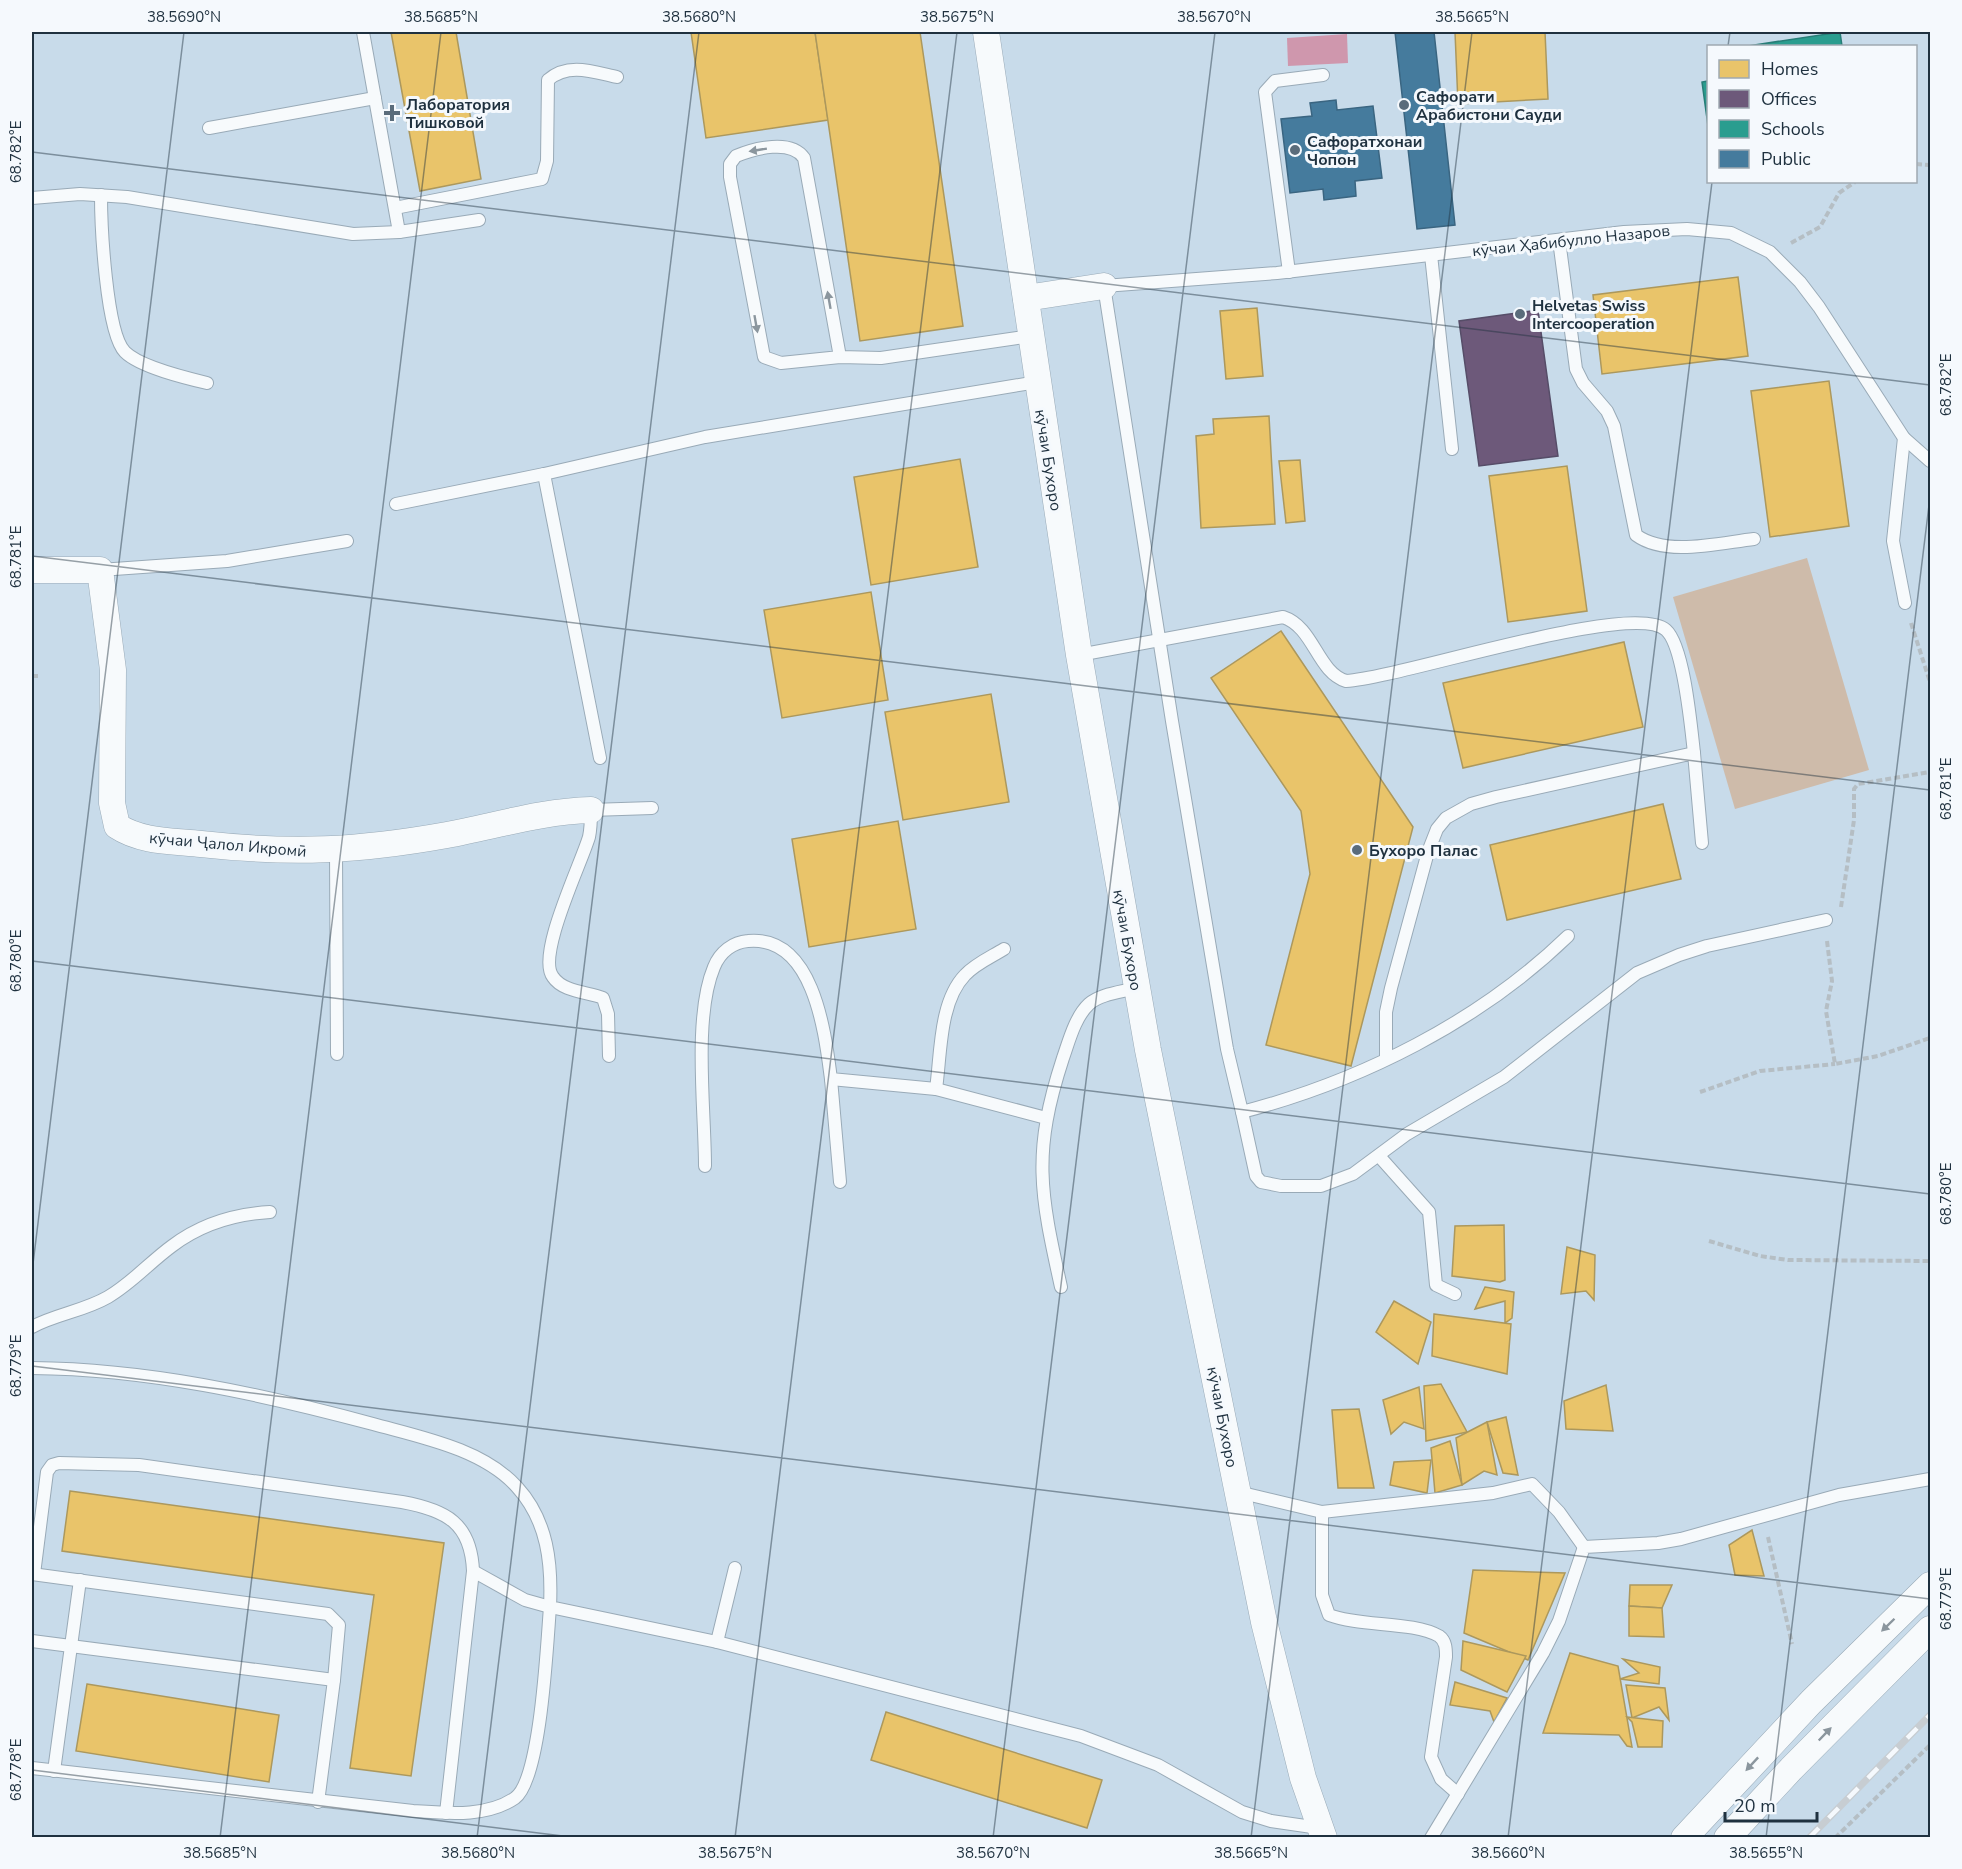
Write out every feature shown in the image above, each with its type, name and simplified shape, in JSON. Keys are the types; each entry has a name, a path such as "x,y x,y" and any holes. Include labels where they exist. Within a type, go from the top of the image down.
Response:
{"street":[{"name":"кӯчаи Бухоро","path":"986,32 1079,655 1136,988 1238,1492 1287,1716 1322,1833"},
{"path":"1026,298 1104,286"},
{"path":"32,570 100,570"},
{"name":"кӯчаи Ҷалол Икромӣ","path":"100,570 113,670 112,803 117,826 140,836 176,842 281,851 336,850 406,842 555,812 591,810"},
{"path":"1684,1838 1834,1678 1930,1585"},
{"path":"1727,1838 1815,1743 1930,1629"}],"lane":[{"path":"363,32 399,232"},
{"path":"395,208 542,179 547,161 548,80 556,73 567,69 617,77"},
{"path":"1289,272 1265,92 1275,81 1323,75"},
{"path":"209,128 375,98"},
{"path":"840,357 804,158 799,150 790,147 746,152 736,156 730,164 730,177 764,357 781,363 840,357 881,358 1031,336"},
{"path":"101,195 105,258 119,343 124,351 141,362 207,383"},
{"path":"32,198 101,195 192,206 327,231 375,234 479,220"},
{"name":"кӯчаи Ҳабибулло Назаров","path":"1104,286 1289,272 1658,230 1731,232 1770,252 1819,306 1904,438 1930,461"},
{"path":"1559,240 1576,369 1583,383 1607,411 1614,426 1636,535 1653,543 1678,546 1754,539"},
{"path":"1431,255 1452,449"},
{"path":"1104,286 1158,640 1227,1049 1256,1176 1261,1182 1269,1185 1321,1186 1353,1174 1407,1134 1504,1077 1636,973 1679,954 1707,946 1826,920"},
{"path":"396,504 544,474 715,435 1037,382"},
{"path":"1904,438 1893,541 1905,603"},
{"path":"544,474 600,758"},
{"path":"100,570 227,561 347,541"},
{"path":"1079,655 1283,617 1293,621 1301,628 1331,671 1338,678 1346,681 1578,630 1648,622 1668,631 1686,689 1702,843"},
{"path":"1386,1059 1386,1012 1391,988 1428,852 1437,829 1446,818 1471,804 1496,797 1694,753"},
{"path":"609,1056 608,1014 603,998 564,986 551,975 549,966 553,938 589,836 591,810 652,808"},
{"path":"336,850 337,1054"},
{"path":"1242,1112 1323,1086 1386,1059 1477,1009 1543,961 1568,936"},
{"path":"705,1166 705,1007 714,966 731,945 755,940 768,943 790,956 800,968 819,1008 831,1079 840,1182"},
{"path":"936,1089 948,1006 954,991 969,972 1004,949"},
{"path":"1061,1287 1042,1189 1041,1166 1046,1118 1066,1050 1080,1016 1089,1004 1101,998 1136,988"},
{"path":"831,1079 936,1089 1046,1118"},
{"path":"1379,1156 1429,1212 1436,1285 1455,1294"},
{"path":"32,1327 98,1303 114,1293 171,1247 206,1226 253,1213 270,1212"},
{"path":"32,1368 132,1374 251,1393 413,1436 475,1458 518,1488 539,1521 550,1557 550,1607 533,1761 524,1788 517,1796 493,1807 446,1814 318,1802 32,1768"},
{"path":"318,1802 340,1633 339,1625 327,1614 33,1574 47,1472 52,1465 69,1462 139,1465 420,1505 450,1517 461,1528 468,1540 472,1571 446,1814"},
{"path":"1584,1547 1658,1544 1839,1494 1930,1479"},
{"path":"1238,1492 1322,1512 1493,1493 1532,1484 1558,1512 1584,1547"},
{"path":"1322,1512 1322,1595 1329,1615 1346,1621 1418,1630 1439,1636 1445,1642 1446,1657 1431,1757 1436,1773 1458,1794"},
{"path":"1431,1838 1543,1653 1558,1621 1584,1547"},
{"path":"717,1642 735,1568"},
{"path":"472,1571 525,1600 550,1607 717,1642 1081,1736 1158,1765 1242,1812 1322,1833"},
{"path":"54,1771 80,1580"},
{"path":"32,1641 334,1680"}],"path":[{"path":"1770,252 1810,234 1820,226 1827,218 1839,193 1854,183"},
{"path":"1905,603 1930,682"},
{"path":"32,676 38,676"},
{"path":"1835,1064 1826,1011 1832,981 1826,920 1832,918 1842,906 1854,820 1854,789 1858,784 1930,771"},
{"path":"1700,1092 1760,1071 1835,1064 1878,1056 1930,1038"},
{"path":"1709,1241 1760,1256 1788,1260 1930,1261"},
{"path":"1765,1516 1780,1599 1792,1644"},
{"path":"1835,1838 1930,1745"}],"shaded area":[{"path":"1347,34 1348,63 1288,66 1287,38"},
{"path":"1807,558 1869,770 1735,809 1673,597"}],"building: Homes":[{"path":"391,32 456,32 481,179 420,191"},
{"path":"691,32 815,32 828,120 706,138"},
{"path":"815,32 920,32 963,326 860,341"},
{"path":"1455,32 1545,32 1548,99 1458,104"},
{"path":"1738,277 1748,356 1602,374 1593,295"},
{"path":"1257,308 1263,376 1226,379 1220,311"},
{"path":"1829,381 1849,526 1770,537 1751,391"},
{"path":"1269,416 1275,524 1201,528 1196,436 1214,434 1213,419"},
{"path":"960,459 978,567 871,585 854,477"},
{"path":"1300,460 1305,521 1286,523 1279,461"},
{"path":"1567,466 1587,611 1508,622 1489,476"},
{"path":"871,592 888,700 782,718 764,610"},
{"name":"Бухоро Палас","path":"1281,631 1413,827 1351,1066 1266,1045 1310,874 1301,811 1211,678"},
{"path":"1624,642 1643,727 1463,768 1443,683"},
{"path":"991,694 1009,802 903,820 885,712"},
{"path":"1663,804 1681,879 1507,920 1490,845"},
{"path":"898,821 916,929 809,947 792,839"},
{"path":"1504,1225 1505,1280 1500,1282 1452,1276 1455,1226"},
{"path":"1567,1247 1595,1255 1594,1300 1586,1291 1561,1294"},
{"path":"1485,1287 1514,1292 1512,1318 1505,1323 1505,1301 1475,1309"},
{"path":"1394,1301 1431,1322 1418,1364 1376,1332"},
{"path":"1434,1314 1511,1324 1507,1374 1432,1356"},
{"path":"1441,1384 1467,1432 1426,1441 1424,1386"},
{"path":"1606,1385 1613,1431 1566,1429 1564,1401"},
{"path":"1419,1387 1424,1429 1404,1422 1391,1434 1383,1400"},
{"path":"1359,1409 1374,1488 1338,1488 1332,1410"},
{"path":"1506,1417 1518,1475 1503,1473 1487,1422"},
{"path":"1487,1422 1497,1475 1484,1471 1462,1485 1456,1438"},
{"path":"1450,1441 1462,1485 1435,1493 1431,1448"},
{"path":"1431,1460 1427,1493 1390,1485 1394,1462"},
{"path":"70,1491 444,1543 411,1776 350,1768 374,1595 62,1551"},
{"path":"1752,1530 1764,1576 1735,1575 1729,1545"},
{"path":"1473,1570 1565,1573 1528,1660 1464,1633"},
{"path":"1630,1585 1672,1585 1662,1608 1629,1606"},
{"path":"1629,1606 1662,1608 1664,1637 1629,1636"},
{"path":"1463,1641 1526,1656 1507,1692 1461,1670"},
{"path":"1570,1653 1618,1666 1632,1747 1627,1746 1619,1735 1543,1733"},
{"path":"1623,1659 1660,1667 1659,1684 1620,1679 1639,1673"},
{"path":"1455,1682 1507,1698 1494,1722 1490,1711 1450,1705"},
{"path":"87,1684 279,1715 269,1782 76,1751"},
{"path":"1626,1685 1665,1688 1669,1720 1659,1707 1632,1718"},
{"path":"886,1712 1102,1780 1087,1828 871,1760"},
{"path":"1627,1717 1663,1721 1662,1747 1638,1747 1632,1722"}],"building: Offices":[{"path":"1538,310 1558,456 1479,466 1459,321"}],"building: Schools":[{"path":"1840,32 1842,45 1755,45"},
{"path":"1707,81 1707,119 1702,82"}],"building: Public":[{"path":"1395,32 1434,32 1455,225 1417,229"},
{"path":"1336,100 1337,110 1373,106 1382,178 1355,181 1356,196 1324,200 1323,189 1290,193 1281,119 1312,116 1310,103"}],"railway":[{"path":"1809,1838 1930,1715"}],"place":[{"name":"Сафорати Арабистони Сауди","path":"1404,105"},
{"name":"Лаборатория Тишковой","path":"392,113"},
{"name":"Сафоратхонаи Чопон","path":"1295,150"},
{"name":"Helvetas Swiss Intercooperation","path":"1520,314"},
{"name":"Бухоро Палас","path":"1357,850"}]}
